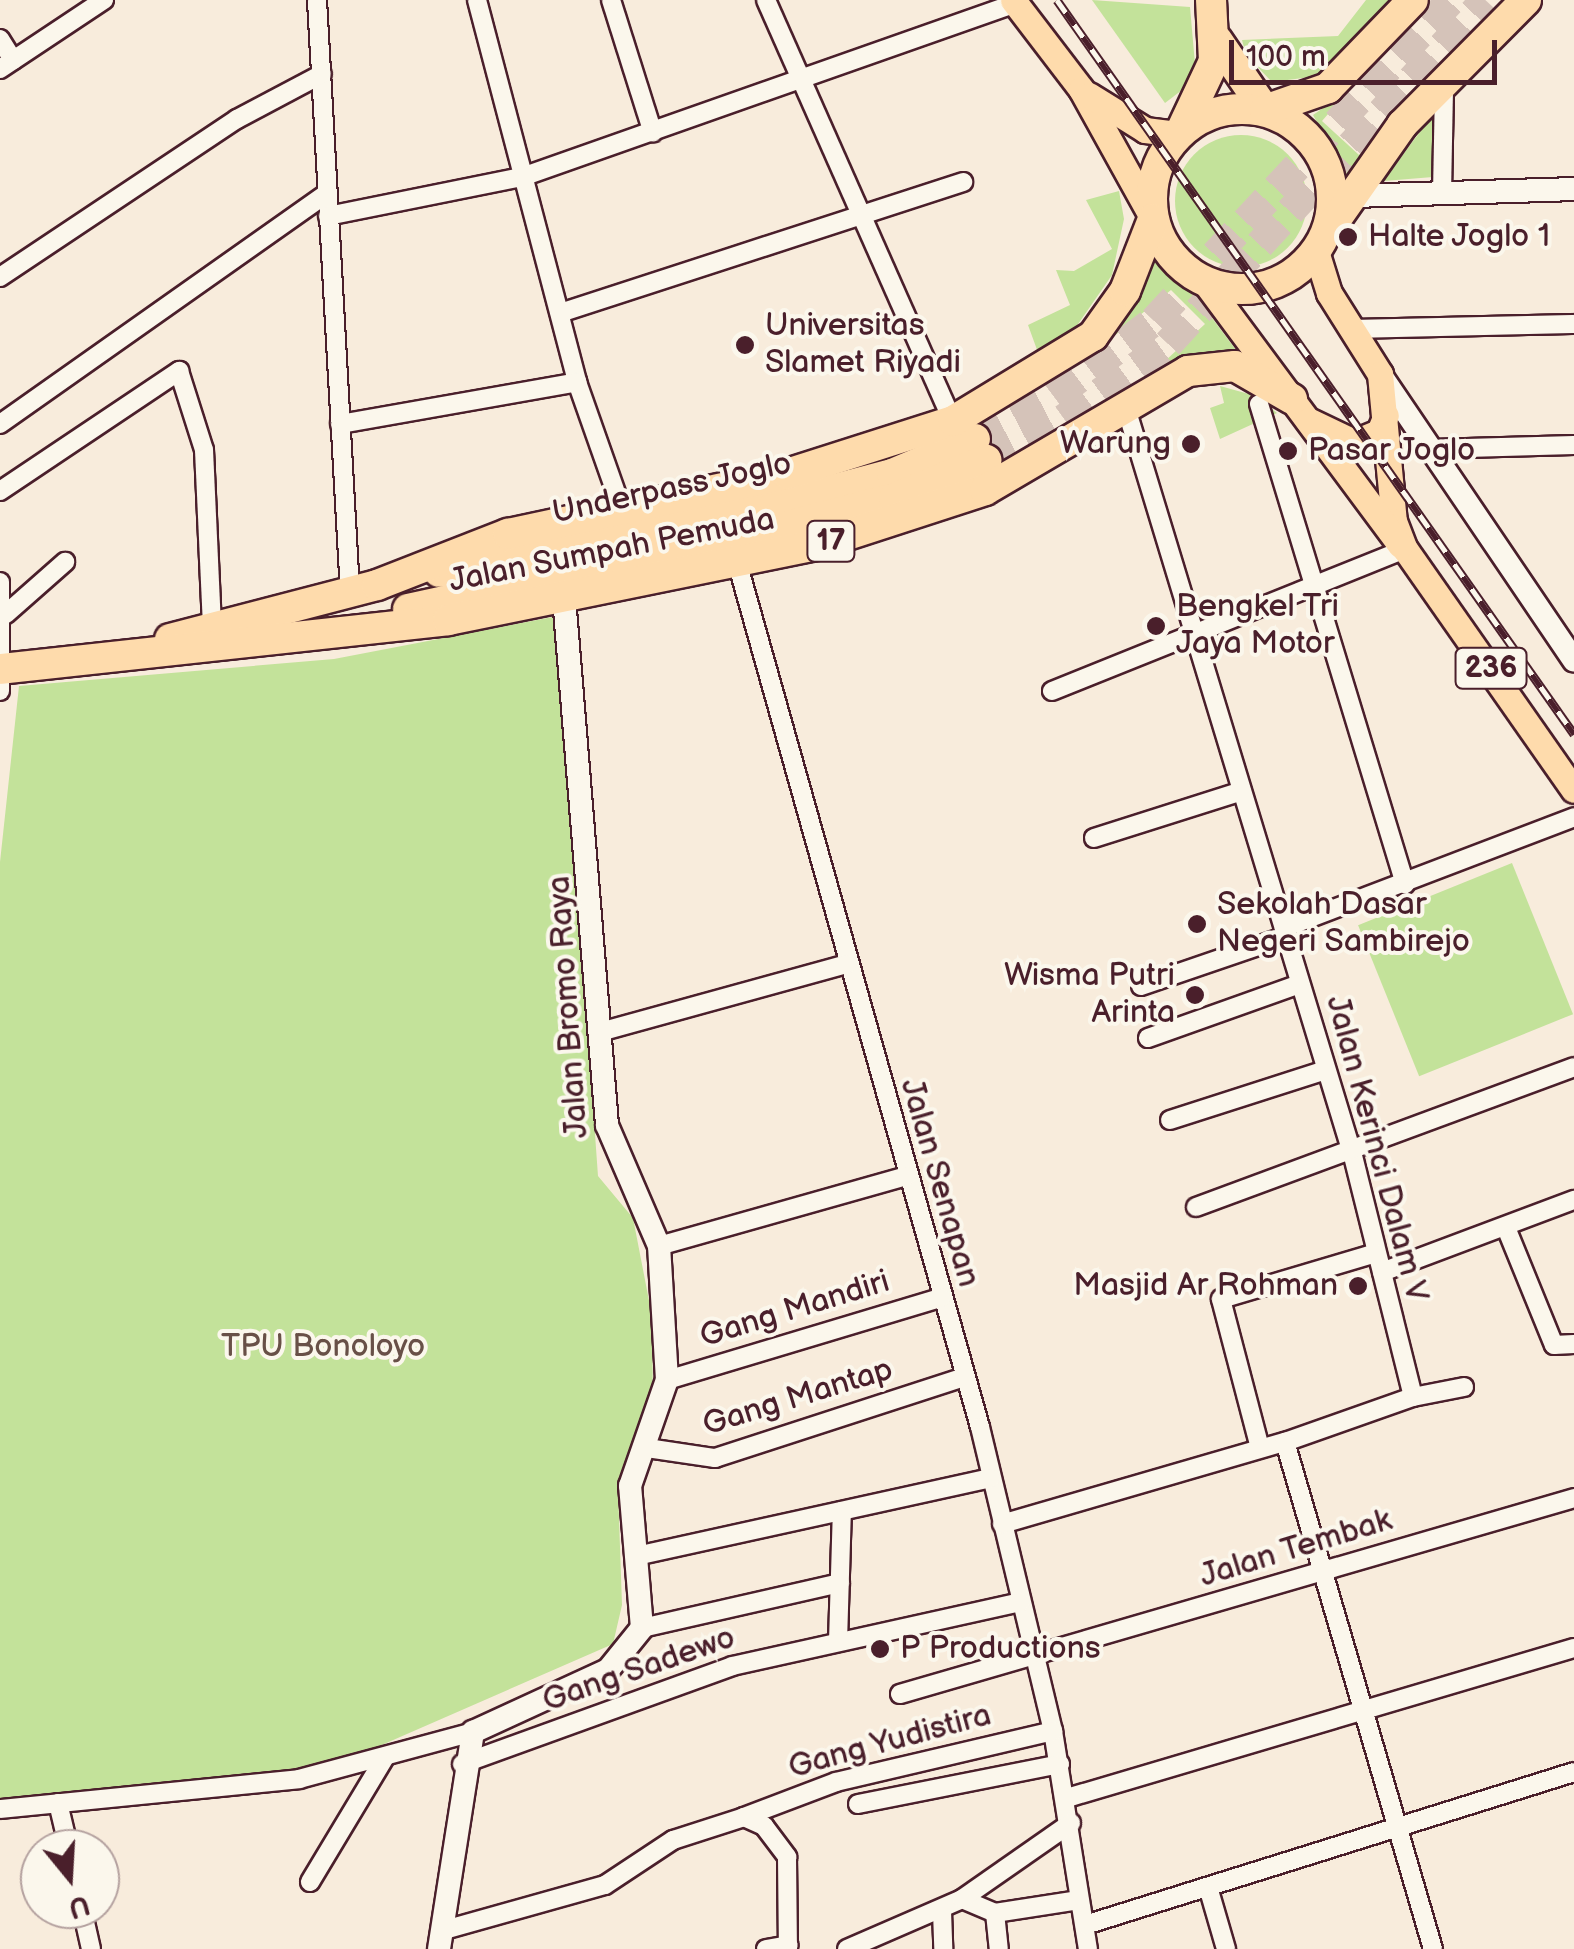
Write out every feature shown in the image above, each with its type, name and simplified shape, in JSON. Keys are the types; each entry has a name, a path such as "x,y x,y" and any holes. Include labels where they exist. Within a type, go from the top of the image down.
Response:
{"highway":[{"path":"1179,134 1201,99 1217,40 1211,0"},
{"path":"1179,134 1209,114 1265,110 1328,88 1413,0"},
{"path":"1152,219 1176,261 1204,281 1238,290 1274,284 1320,244 1444,77 1526,0"},
{"path":"1217,40 1265,110 1308,136 1327,166 1320,244"},
{"name":"17","path":"1152,219 1153,179 1179,134"},
{"name":"Jalan Sumpah Pemuda","path":"134,651 212,624 364,588 442,553 872,453 971,440 1093,336 1125,291 1152,219"},
{"name":"Jalan Sumpah Pemuda","path":"1,676 134,651 328,632 564,597 737,562 894,524 985,490 1175,376 1210,367 1254,372 1300,409"},
{"name":"Underpass Joglo","path":"364,588 776,505 892,474 971,440"},
{"name":"Underpass Joglo","path":"328,632 838,512 971,440"}],"main road":[{"path":"1015,2 1081,89 1152,219"},
{"path":"1081,89 1145,130 1179,134"},
{"path":"1353,196 1574,189"},
{"path":"1320,244 1350,330 1571,650"},
{"name":"236","path":"1204,281 1300,409 1368,513 1405,549 1574,790"},
{"name":"236","path":"1380,374 1405,549"},
{"name":"236","path":"1300,409 1354,442 1379,432 1386,415"},
{"name":"Jalan Bromo Raya","path":"564,597 613,1154 658,1246 667,1380 630,1486 642,1628"},
{"path":"440,1940 462,1764 473,1732 608,1670 642,1628"}],"street":[{"path":"316,0 340,424 364,588"},
{"path":"477,0 578,382 622,510"},
{"path":"611,0 653,133"},
{"path":"766,0 862,214 971,440"},
{"path":"328,216 522,177 1015,2"},
{"path":"0,39 7,65 92,3"},
{"path":"0,277 224,127 322,74"},
{"path":"1442,194 1444,77"},
{"path":"560,312 964,182"},
{"path":"0,424 327,193"},
{"path":"1350,330 1574,324"},
{"path":"0,490 179,371 204,450 212,624"},
{"path":"340,424 578,382"},
{"path":"1259,404 1320,588 1405,884"},
{"name":"Jalan Kerinci Dalam V","path":"1126,408 1353,1156 1413,1397"},
{"path":"1430,449 1574,444"},
{"path":"1052,691 1320,588 1405,549"},
{"path":"6,614 66,562"},
{"name":"Jalan Senapan","path":"737,562 992,1478 1067,1798 1088,1949"},
{"path":"0,582 6,614 1,676"},
{"path":"1094,838 1242,791"},
{"path":"1141,986 1574,817"},
{"path":"600,1032 846,964"},
{"path":"1148,1038 1300,984"},
{"path":"1196,1206 1353,1156 1574,1067"},
{"path":"1170,1120 1326,1070"},
{"path":"658,1246 907,1176"},
{"path":"1382,1272 1507,1230 1574,1200"},
{"path":"1507,1230 1554,1345 1569,1346"},
{"path":"1260,1448 1221,1299 1376,1253"},
{"name":"Gang Mandiri","path":"667,1380 940,1298"},
{"name":"Gang Mantap","path":"646,1448 715,1458 964,1377"},
{"path":"1002,1524 1285,1442 1413,1397 1464,1387"},
{"path":"1285,1442 1432,1949"},
{"path":"636,1556 992,1478"},
{"name":"Jalan Tembak","path":"900,1694 1036,1660 1574,1498"},
{"path":"838,1642 842,1511"},
{"path":"642,1628 840,1584"},
{"name":"Gang Sadewo","path":"462,1764 732,1666 1020,1602"},
{"path":"1067,1798 1574,1648"},
{"name":"Gang Yudistira","path":"440,1940 606,1885 673,1840 836,1782 1053,1731"},
{"path":"0,1809 299,1779 473,1732"},
{"path":"310,1882 385,1756"},
{"path":"858,1804 1060,1764"},
{"path":"1085,1926 1574,1772"},
{"path":"58,1803 64,1829"},
{"path":"744,1817 787,1857 788,1947 766,1949"},
{"path":"848,1949 962,1899 1071,1823"},
{"path":"1208,1887 1226,1949"},
{"path":"962,1899 995,1913 1079,1900"},
{"path":"942,1910 944,1949"},
{"path":"995,1913 999,1949"}],"green space":[{"path":"1092,0 1190,7 1195,64 1182,90 1165,103"},
{"path":"1366,0 1390,0 1318,76 1272,82 1246,55 1242,40 1338,36"},
{"path":"1348,91 1322,121 1359,155 1386,125 1349,180 1313,115"},
{"path":"1436,111 1433,177 1384,181 1410,145"},
{"path":"1241,135 1266,140 1288,154 1302,176 1307,201 1302,226 1288,248 1266,262 1241,267 1216,262 1194,248 1180,226 1175,201 1180,176 1194,154 1216,140"},
{"path":"1119,191 1124,219 1112,275 1067,340 1040,358 1028,325 1070,305 1056,270 1074,271 1112,249 1086,200"},
{"path":"1151,259 1197,298 1239,354 1151,374 1205,324 1171,290 1087,358"},
{"path":"1220,386 1256,396 1277,413 1220,439 1210,408 1224,403"},
{"name":"TPU Bonoloyo","path":"558,616 598,1176 633,1218 652,1316 653,1408 618,1489 622,1605 613,1644 352,1758 253,1779 0,1802 0,862 19,686 334,659"},
{"path":"1512,863 1573,1014 1419,1076 1358,925"}],"tunnel":[{"path":"975,439 1054,397 1154,321 1451,0"},
{"path":"986,460 1064,419 1168,344 1485,0"}],"railway":[{"path":"1057,0 1574,734"}],"place":[{"name":"Halte Joglo 1","path":"1348,237"},
{"name":"Universitas Slamet Riyadi","path":"745,345"},
{"name":"Warung","path":"1191,444"},
{"name":"Pasar Joglo","path":"1288,451"},
{"name":"Bengkel Tri Jaya Motor","path":"1156,626"},
{"name":"Sekolah Dasar Negeri Sambirejo","path":"1197,924"},
{"name":"Wisma Putri Arinta","path":"1195,995"},
{"name":"Masjid Ar Rohman","path":"1358,1286"},
{"name":"P Productions","path":"880,1649"}]}
